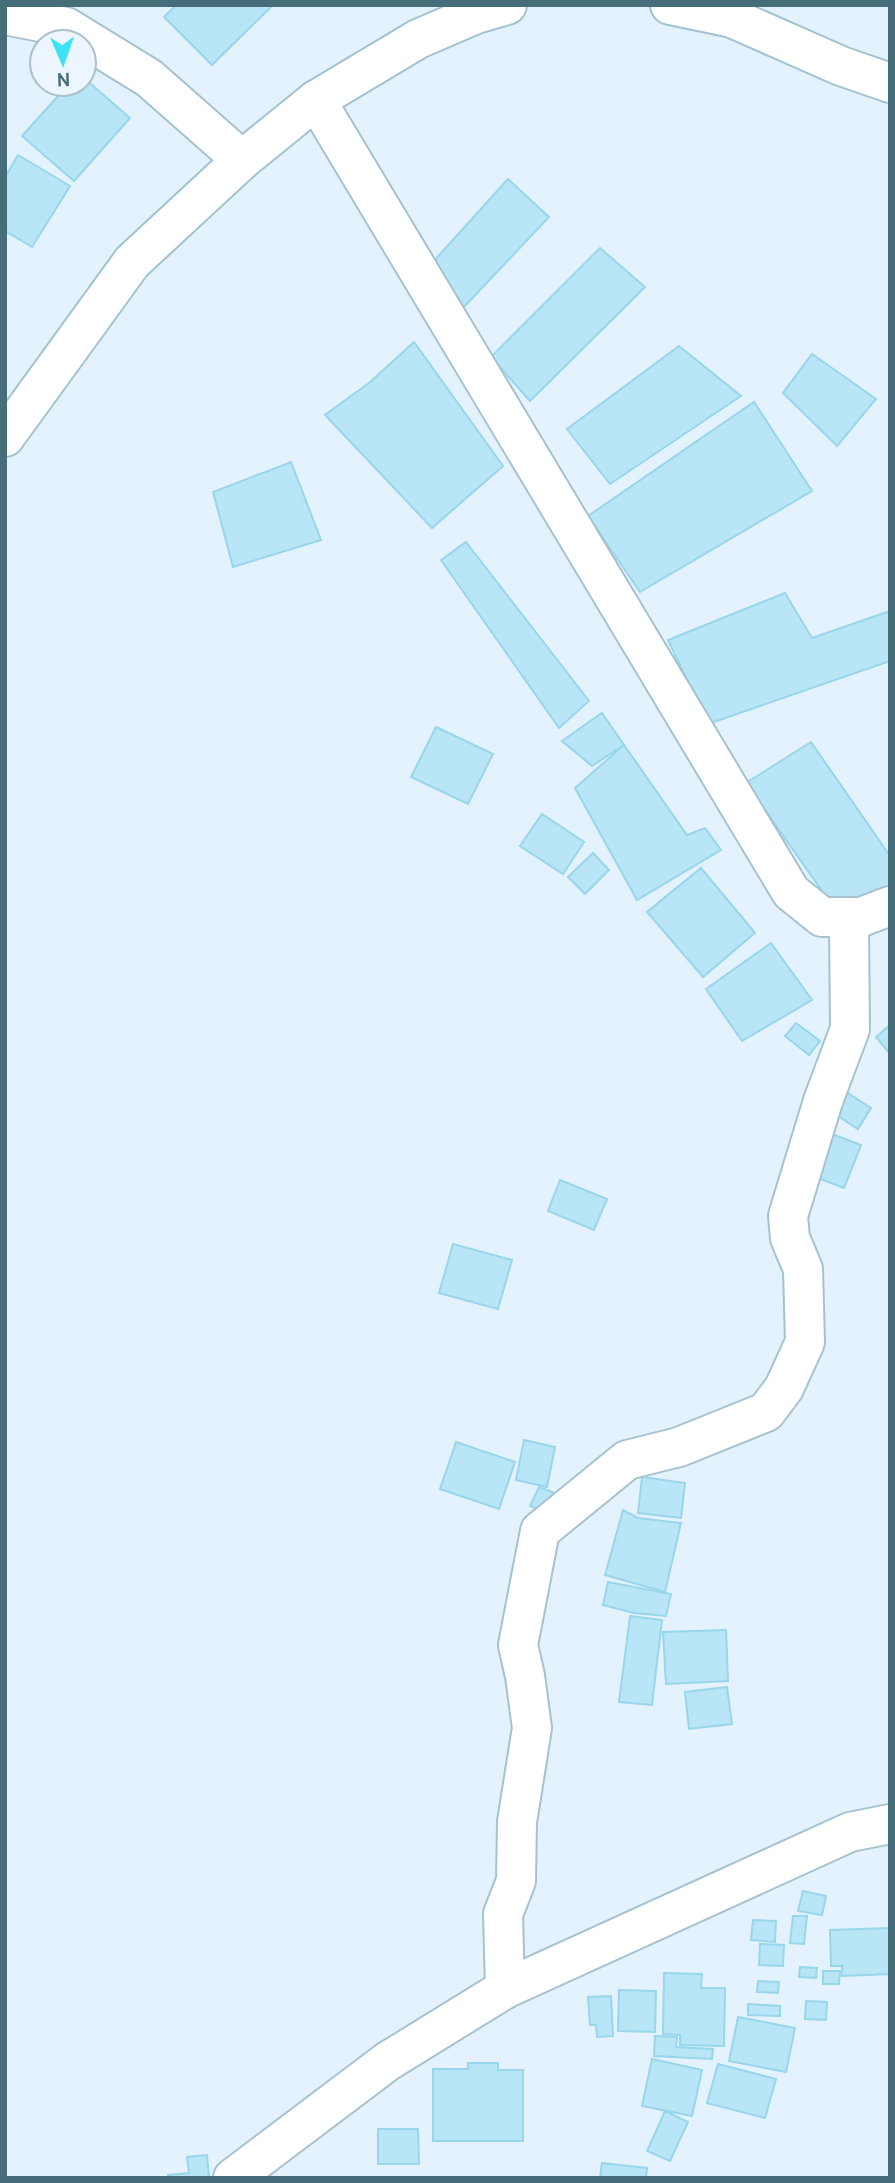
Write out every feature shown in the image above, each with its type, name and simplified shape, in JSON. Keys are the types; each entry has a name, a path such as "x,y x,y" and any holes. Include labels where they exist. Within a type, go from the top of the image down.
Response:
{"street":[{"path":"5,437 132,262 242,160 316,100 418,39 476,14 507,5"},
{"path":"670,5 732,18 841,66 890,83"},
{"path":"5,15 66,27 125,63 149,78 242,160"},
{"path":"316,100 791,892 822,917 875,911"},
{"path":"505,1989 503,1914 516,1881 517,1822 532,1728 518,1645 540,1531 628,1460 679,1447 766,1412 785,1388 805,1342 803,1269 790,1238 788,1216 810,1140 850,1028 849,925 875,911"},
{"path":"233,2178 388,2061 505,1989 850,1832 890,1824"}],"building":[{"path":"176,5 273,5 212,65 164,17"},
{"path":"98,90 130,118 74,181 22,136 56,98 98,98"},
{"path":"18,155 70,186 32,247 5,231 5,177"},
{"path":"508,179 549,217 462,309 423,273"},
{"path":"600,248 645,287 530,401 491,357"},
{"path":"414,342 503,466 432,528 325,415 369,383"},
{"path":"679,346 741,396 610,484 567,429"},
{"path":"812,354 876,399 837,446 783,393"},
{"path":"754,402 812,491 640,592 588,516"},
{"path":"291,462 321,540 233,567 213,492"},
{"path":"466,542 589,701 559,728 441,560"},
{"path":"785,593 812,638 890,611 890,661 708,724 668,640"},
{"path":"602,713 624,745 592,766 562,741"},
{"path":"436,727 493,754 468,804 411,777"},
{"path":"811,742 890,856 890,890 832,905 746,783"},
{"path":"624,745 687,835 705,828 721,850 637,900 575,788"},
{"path":"542,814 584,842 563,874 520,846"},
{"path":"593,853 609,870 585,894 568,877"},
{"path":"701,868 755,933 703,977 647,912"},
{"path":"771,943 812,1000 742,1041 706,989"},
{"path":"796,1023 820,1041 809,1055 785,1036"},
{"path":"890,1025 890,1054 876,1037"},
{"path":"848,1093 871,1108 858,1129 835,1114"},
{"path":"832,1134 861,1145 844,1188 815,1177"},
{"path":"560,1180 607,1199 594,1230 548,1211"},
{"path":"453,1244 512,1260 498,1309 439,1293"},
{"path":"524,1440 555,1447 547,1487 516,1480"},
{"path":"456,1442 515,1462 499,1509 440,1489"},
{"path":"642,1477 685,1483 681,1518 638,1513"},
{"path":"539,1487 563,1496 555,1516 530,1506"},
{"path":"623,1510 638,1518 681,1523 665,1592 605,1575"},
{"path":"608,1582 671,1594 666,1616 634,1613 603,1605"},
{"path":"630,1616 662,1620 652,1705 619,1702"},
{"path":"726,1630 728,1681 666,1684 663,1632"},
{"path":"727,1687 732,1724 689,1729 685,1692"},
{"path":"803,1891 826,1896 822,1915 798,1911"},
{"path":"793,1916 807,1916 804,1944 790,1943"},
{"path":"753,1920 776,1921 775,1942 751,1940"},
{"path":"890,1928 890,1974 842,1976 842,1966 831,1966 830,1930"},
{"path":"760,1944 784,1945 783,1966 759,1965"},
{"path":"800,1967 817,1968 816,1978 799,1977"},
{"path":"823,1971 840,1971 839,1984 823,1984"},
{"path":"664,1973 702,1974 701,1988 725,1988 724,2046 680,2045 680,2035 663,2034"},
{"path":"758,1981 779,1982 778,1993 757,1992"},
{"path":"619,1990 656,1991 655,2032 618,2031"},
{"path":"611,1996 613,2036 597,2037 596,2025 590,2025 588,1997"},
{"path":"806,2001 827,2002 826,2020 805,2019"},
{"path":"748,2004 780,2006 780,2016 748,2015"},
{"path":"738,2017 795,2028 786,2072 729,2061"},
{"path":"655,2036 677,2037 676,2047 713,2049 712,2059 654,2056"},
{"path":"652,2059 702,2070 692,2116 642,2106"},
{"path":"468,2063 498,2063 498,2070 523,2070 523,2141 433,2141 433,2069 468,2069"},
{"path":"718,2064 776,2079 765,2118 707,2103"},
{"path":"665,2111 688,2122 670,2161 647,2151"},
{"path":"378,2129 418,2129 419,2164 378,2164"},
{"path":"207,2155 209,2178 168,2178 168,2175 189,2173 187,2157"},
{"path":"602,2163 647,2168 646,2178 600,2178"}]}
